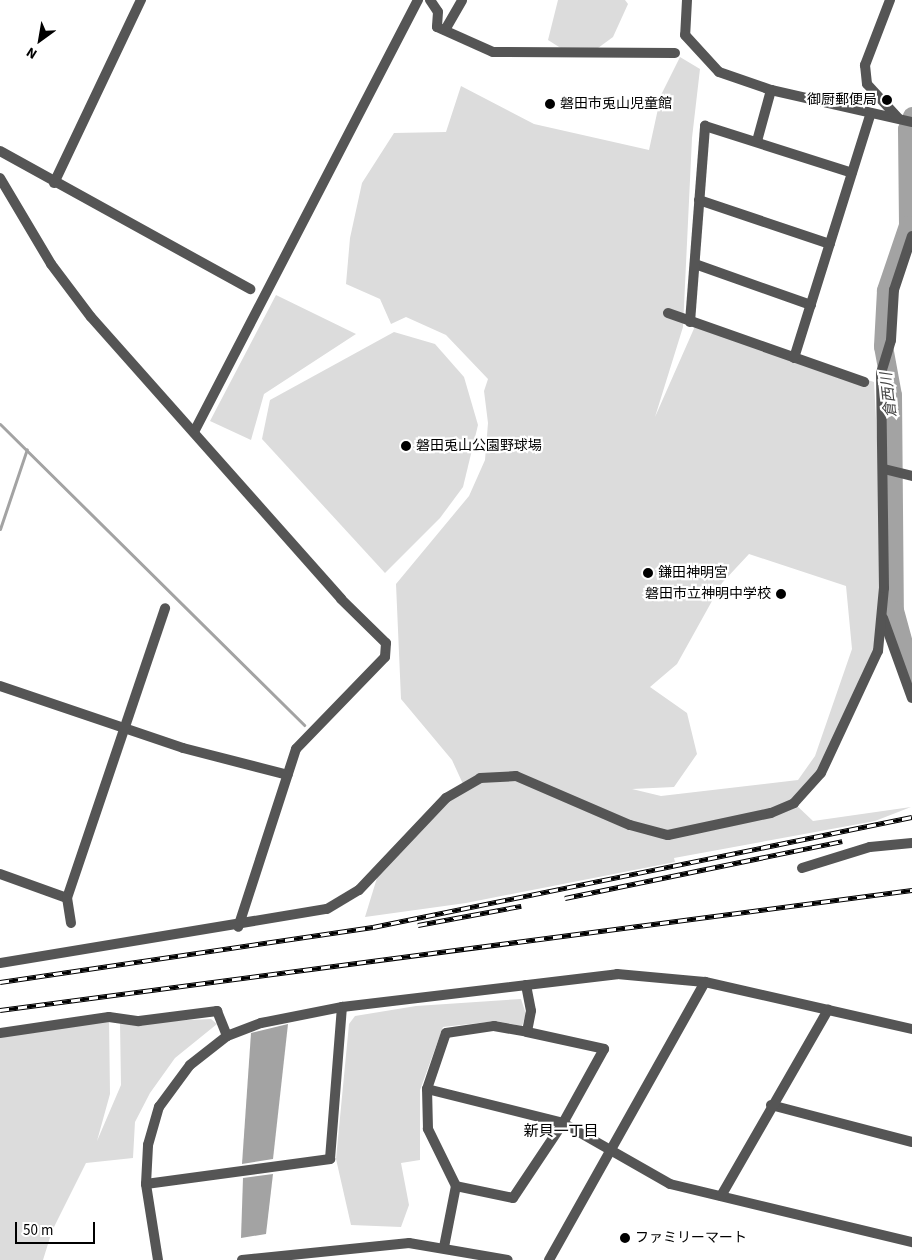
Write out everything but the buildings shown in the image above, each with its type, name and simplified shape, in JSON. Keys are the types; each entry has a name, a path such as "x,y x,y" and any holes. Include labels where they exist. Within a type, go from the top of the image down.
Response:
{"street":[{"path":"54,183 141,0"},
{"path":"194,432 418,0"},
{"path":"430,0 438,12 438,27 493,52 675,52"},
{"path":"445,30 462,0"},
{"path":"688,0 685,35 719,72 771,90 870,115 898,118 912,122"},
{"path":"890,0 865,65 867,84 898,118"},
{"path":"757,141 771,90"},
{"path":"794,358 870,115"},
{"path":"690,322 705,126 757,141 852,173"},
{"path":"0,151 54,183 250,289"},
{"path":"0,178 51,264 85,310 341,599 386,643 385,656 305,735 288,775 238,927"},
{"path":"699,200 830,244"},
{"path":"0,963 309,915 342,903 446,798 480,778 516,776 630,825 668,835 794,804 821,773 873,665 882,618 884,469 881,365 891,340 894,290 912,236"},
{"path":"695,264 811,305"},
{"path":"668,313 864,382"},
{"path":"884,469 912,476"},
{"path":"71,923 67,898 127,728 165,608"},
{"path":"882,618 912,698"},
{"path":"0,686 183,748 288,775"},
{"path":"802,868 870,847 912,843"},
{"path":"0,874 67,898"},
{"path":"158,1260 146,1184 148,1145 159,1107 183,1072 227,1036 261,1023 342,1007 617,974 704,982 912,1029"},
{"path":"549,1260 704,982"},
{"path":"526,985 531,1011 528,1032"},
{"path":"146,1184 330,1159 342,1007"},
{"path":"721,1196 771,1106 828,1010"},
{"path":"0,1033 109,1017 139,1021 217,1011 227,1036"},
{"path":"444,1247 456,1186 428,1129 427,1089 446,1034 494,1026 604,1049 563,1123 513,1198 456,1186"},
{"path":"427,1089 563,1123 613,1148 670,1184 912,1242"},
{"path":"771,1106 912,1142"},
{"path":"242,1260 313,1255 381,1243 444,1247 508,1260"}],"shaded area":[{"path":"558,0 625,0 628,4 613,37 598,48 567,52 548,40"},
{"path":"680,57 700,69 692,138 683,327 655,417 696,324 874,382 884,567 877,640 870,666 831,753 794,803 813,821 911,807 875,821 674,858 675,862 466,903 365,917 380,868 463,784 452,760 401,699 396,584 469,496 485,460 488,423 484,391 488,379 446,335 406,317 391,324 380,299 346,284 350,238 362,183 394,133 446,132 461,86 534,124 649,150 661,95","holes":["749,554 846,586 852,649 815,756 798,780 661,796 632,789 674,787 697,754 687,713 650,687 677,664 722,583"]},
{"path":"276,295 356,334 264,394 251,440 210,421"},
{"path":"394,332 435,344 464,377 478,425 463,487 440,518 385,573 262,439 270,400"},
{"path":"521,999 526,1014 522,1026 496,1021 443,1027 420,1090 420,1160 401,1163 409,1205 401,1227 351,1225 336,1159 349,1024 355,1016 416,1006"},
{"path":"109,1017 110,1094 97,1141 121,1085 120,1023 211,1019 217,1024 175,1058 150,1093 135,1122 133,1158 86,1163 52,1231 43,1260 0,1260 0,1035 40,1032 54,1026"},
{"path":"288,1024 273,1159 242,1164 251,1033"},
{"path":"273,1174 266,1234 241,1238 243,1178"}],"waterway":[{"name":"倉西川","path":"912,116 907,129 908,225 886,290 883,346 892,395 894,610 912,676"},
{"path":"0,424 304,725"},
{"path":"0,529 27,449"}],"railway":[{"path":"0,982 373,927 912,817"},
{"path":"565,898 842,841"},
{"path":"0,1010 912,890"},
{"path":"418,925 521,906"}],"place":[{"name":"御厨郵便局","path":"887,100"},
{"name":"磐田市兎山児童館","path":"550,104"},
{"name":"磐田兎山公園野球場","path":"406,446"},
{"name":"鎌田神明宮","path":"648,573"},
{"name":"磐田市立神明中学校","path":"781,594"},
{"name":"ファミリーマート","path":"625,1238"}],"district":[{"name":"新貝一丁目","path":"561,1132"}]}
